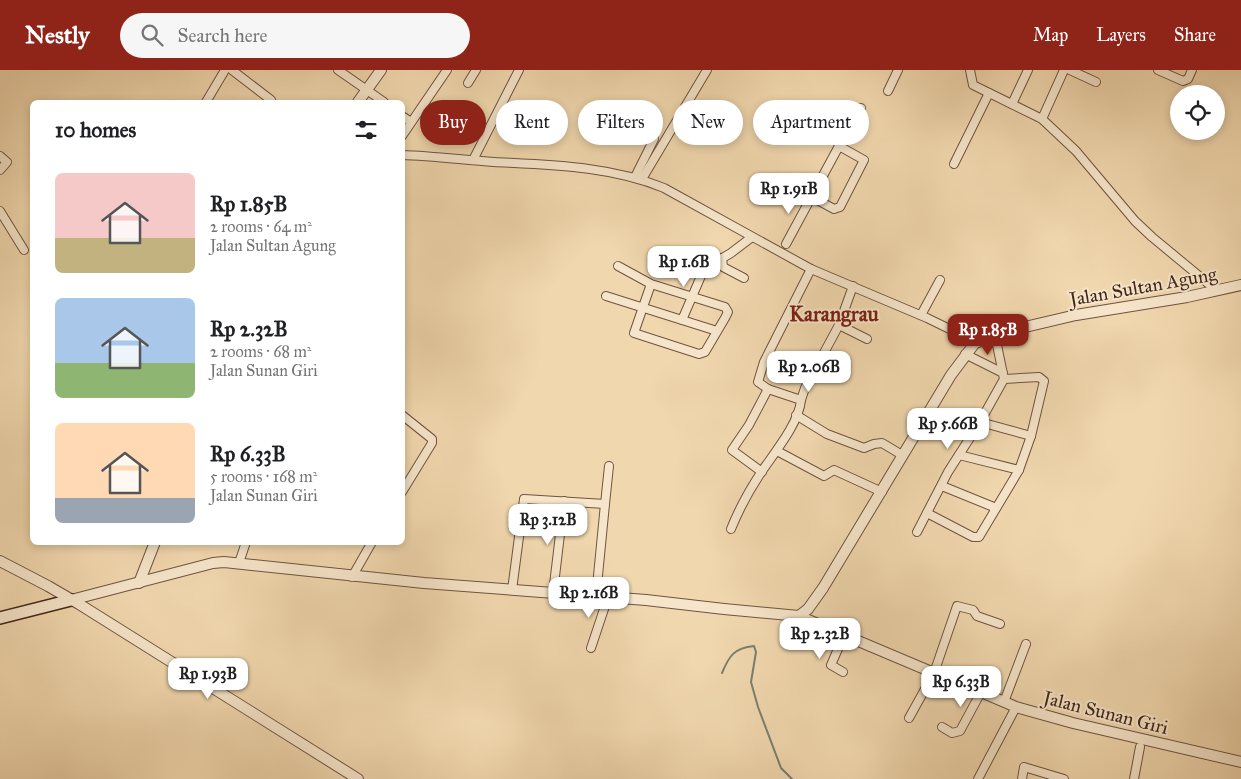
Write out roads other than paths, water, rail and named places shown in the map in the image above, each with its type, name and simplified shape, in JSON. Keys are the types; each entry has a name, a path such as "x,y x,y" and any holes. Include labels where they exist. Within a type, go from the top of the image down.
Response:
{"main road":[{"path":"0,618 71,600"}],"street":[{"path":"207,100 225,70"},
{"path":"232,70 271,100"},
{"path":"338,70 381,100"},
{"path":"359,100 381,70"},
{"path":"405,131 447,70"},
{"path":"468,83 476,70"},
{"path":"473,160 519,70"},
{"path":"639,178 707,70"},
{"path":"888,91 898,70"},
{"path":"970,70 973,85 1042,120 1076,151 1135,221 1216,290"},
{"path":"1012,104 1028,70"},
{"path":"1042,120 1064,70"},
{"path":"1070,70 1096,82"},
{"path":"1158,70 1183,81 1188,79 1192,70"},
{"path":"954,164 989,93"},
{"path":"405,118 411,122"},
{"path":"639,178 652,145"},
{"path":"783,248 839,146 864,160 840,207 834,209 812,197"},
{"path":"405,155 448,157 577,169 639,178 664,188 752,237 783,248 811,269 921,315 968,338 974,344"},
{"path":"0,156 6,160 3,167"},
{"path":"0,211 24,250"},
{"path":"682,320 704,269 752,237"},
{"path":"722,258 723,267 744,278"},
{"path":"677,259 704,269"},
{"path":"618,266 651,284 727,309 725,318 704,352 699,354 634,333 651,284"},
{"path":"801,400 768,389 758,382 760,370 811,269"},
{"path":"921,315 940,280"},
{"name":"Jalan Sultan Agung","path":"800,616 808,609 823,588 882,492 902,454 974,344 1008,331 1076,315 1187,297 1241,285"},
{"path":"731,529 740,507 777,451 800,409 805,388 839,325 853,286"},
{"path":"606,296 717,331"},
{"path":"839,325 867,339"},
{"path":"917,532 959,455 980,422 1003,376 995,335"},
{"path":"927,513 976,538 979,537 1019,470 1031,436 1044,381 1039,377 1003,376 966,354"},
{"path":"762,472 732,450 749,425 768,389"},
{"path":"796,415 827,434 864,448 882,443 902,454"},
{"path":"405,417 432,439 432,443 405,487"},
{"path":"980,422 1031,436"},
{"path":"777,451 824,476 834,470 882,492"},
{"path":"959,455 1019,470"},
{"path":"596,596 609,466"},
{"path":"942,486 996,508"},
{"path":"512,590 523,501 527,498 604,504"},
{"path":"553,593 564,501"},
{"path":"139,583 154,545"},
{"path":"239,563 245,545"},
{"path":"352,577 370,545"},
{"path":"0,561 71,600 358,779"},
{"path":"71,600 213,563 239,563 352,577 608,597 800,616"},
{"path":"592,648 608,597"},
{"path":"909,718 934,673 957,606 972,610 977,616 1000,624"},
{"name":"Jalan Sunan Giri","path":"800,616 934,673 972,686 981,692 1016,707 1074,723 1241,762"},
{"path":"843,672 831,665 844,635"},
{"path":"1004,702 1026,644"},
{"path":"942,727 952,733 960,731 981,692"},
{"path":"978,779 1016,707"},
{"path":"1134,779 1140,748"},
{"path":"1022,779 1024,767 1059,778"}],"waterway":[{"path":"722,673 733,654 747,647 754,646 756,652 751,682 758,707 781,768 792,779"}],"district":[{"name":"Karangrau","path":"834,314"}]}
